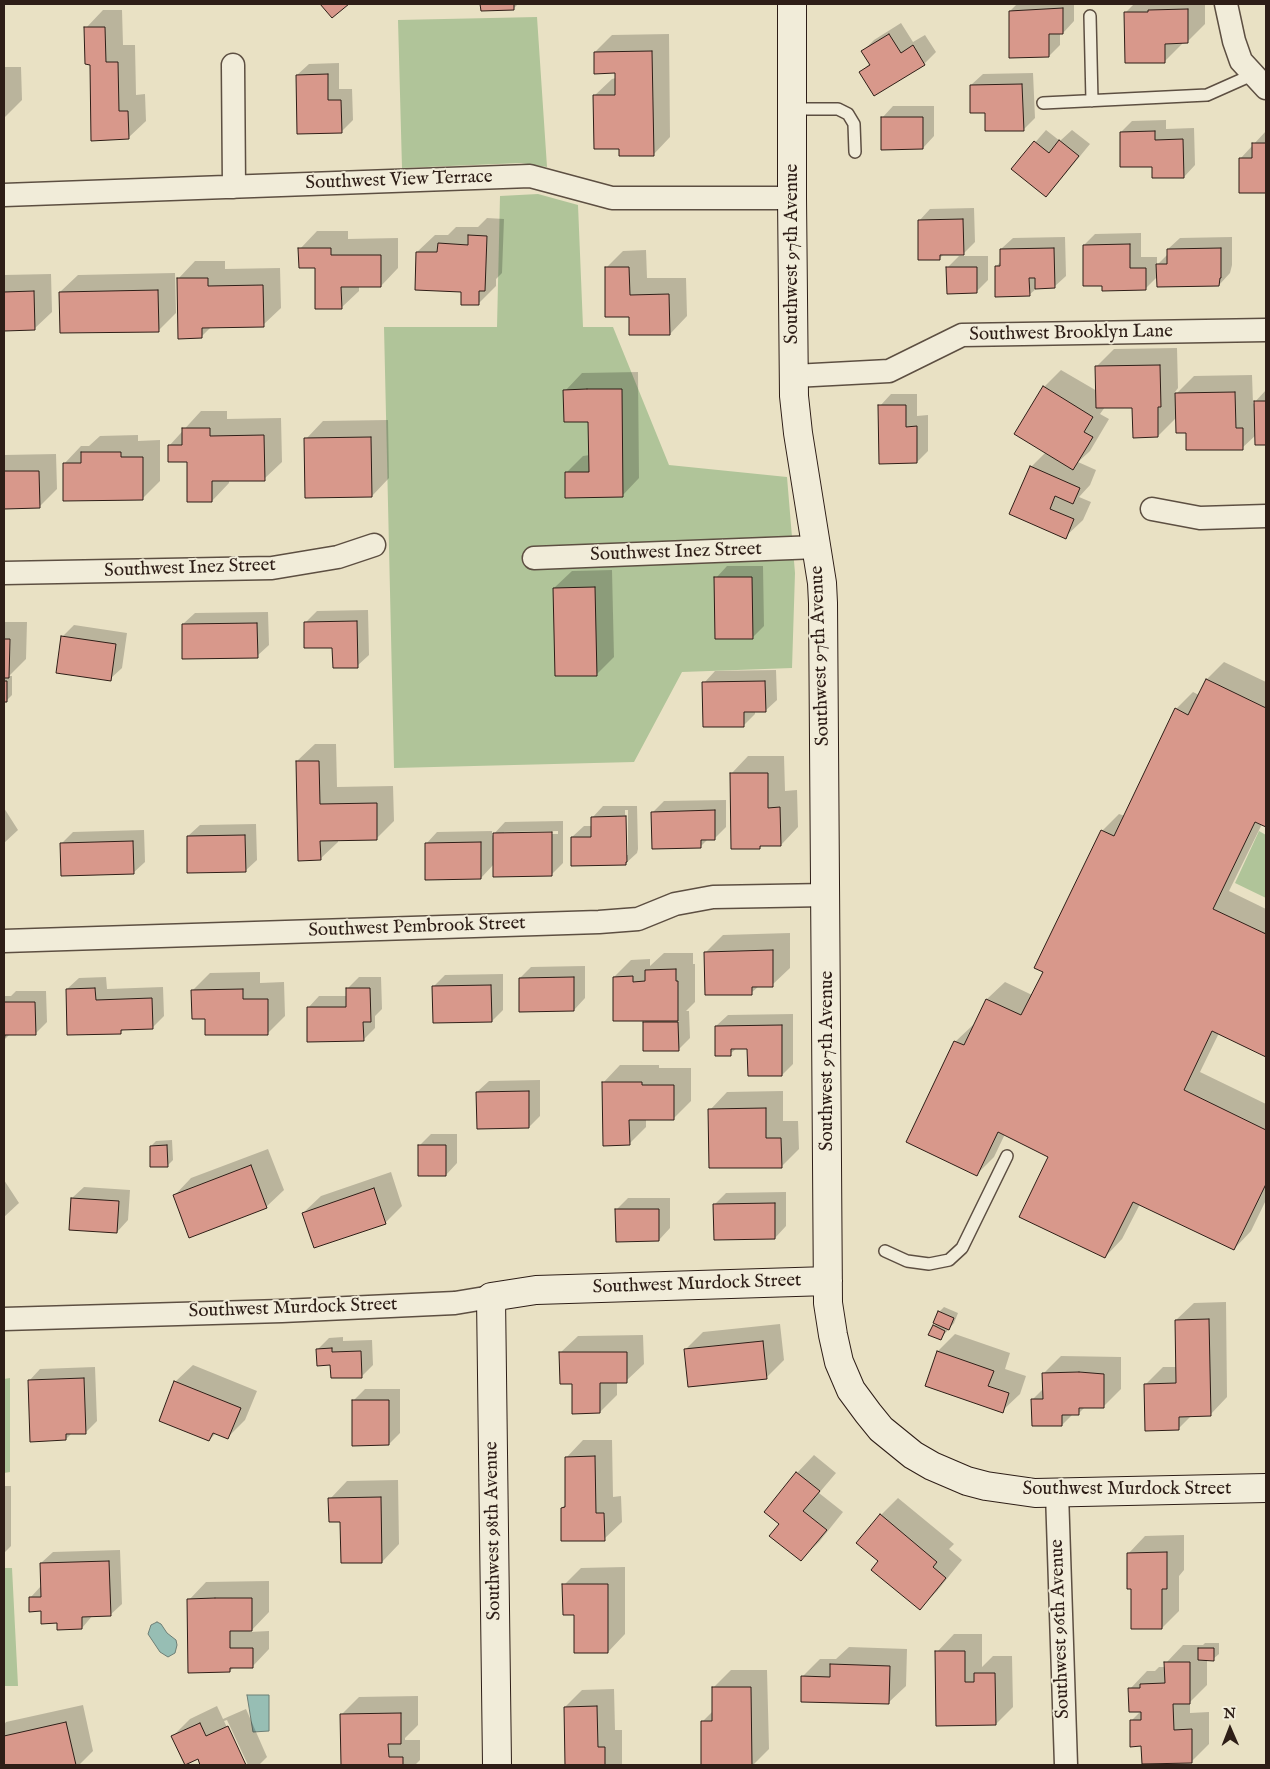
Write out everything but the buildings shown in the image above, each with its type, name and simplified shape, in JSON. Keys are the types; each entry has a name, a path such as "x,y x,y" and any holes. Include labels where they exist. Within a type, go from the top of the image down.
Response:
{"street":[{"name":"Southwest 97th Avenue","path":"792,4 794,376 798,433 817,547 824,619 828,1281"},
{"path":"1226,4 1234,41 1241,61 1259,81"},
{"path":"233,65 234,187"},
{"name":"Southwest View Terrace","path":"4,195 530,176 612,198 792,198"},
{"name":"Southwest Brooklyn Lane","path":"794,376 889,371 962,335 1266,330"},
{"path":"1152,509 1200,518 1266,516"},
{"name":"Southwest Inez Street","path":"4,572 272,568 338,557 374,544"},
{"name":"Southwest Inez Street","path":"534,558 817,547"},
{"name":"Southwest Pembrook Street","path":"4,941 599,922 638,919 675,904 713,897 826,895"},
{"name":"Southwest Murdock Street","path":"4,1319 282,1311 456,1303 536,1290 828,1281 828,1303 833,1335 840,1362 852,1390 881,1429 913,1455 932,1466 967,1481 1009,1490 1057,1493 1266,1488"},
{"name":"Southwest 98th Avenue","path":"492,1298 497,1765"},
{"name":"Southwest 96th Avenue","path":"1057,1493 1066,1765"}],"lane":[{"path":"1090,16 1092,101"},
{"path":"1043,103 1207,95 1259,81"},
{"path":"792,110 838,109 848,114 854,124 855,152"},
{"path":"885,1251 907,1260 929,1264 949,1260 962,1248 1007,1156"}],"green space":[{"path":"537,17 547,167 521,163 402,168 398,20"},
{"path":"538,194 578,205 583,327 613,327 669,465 787,477 795,573 792,668 682,672 634,762 394,768 384,327 497,327 500,196"},
{"path":"1259,831 1266,835 1266,898 1235,883"},
{"path":"10,1378 10,1472 4,1473 4,1379"},
{"path":"4,1568 12,1568 18,1686 4,1686"}],"water":[{"path":"157,1622 176,1640 175,1653 168,1657 160,1652 148,1634 151,1625"},
{"path":"247,1695 269,1695 269,1731 253,1732"}]}
